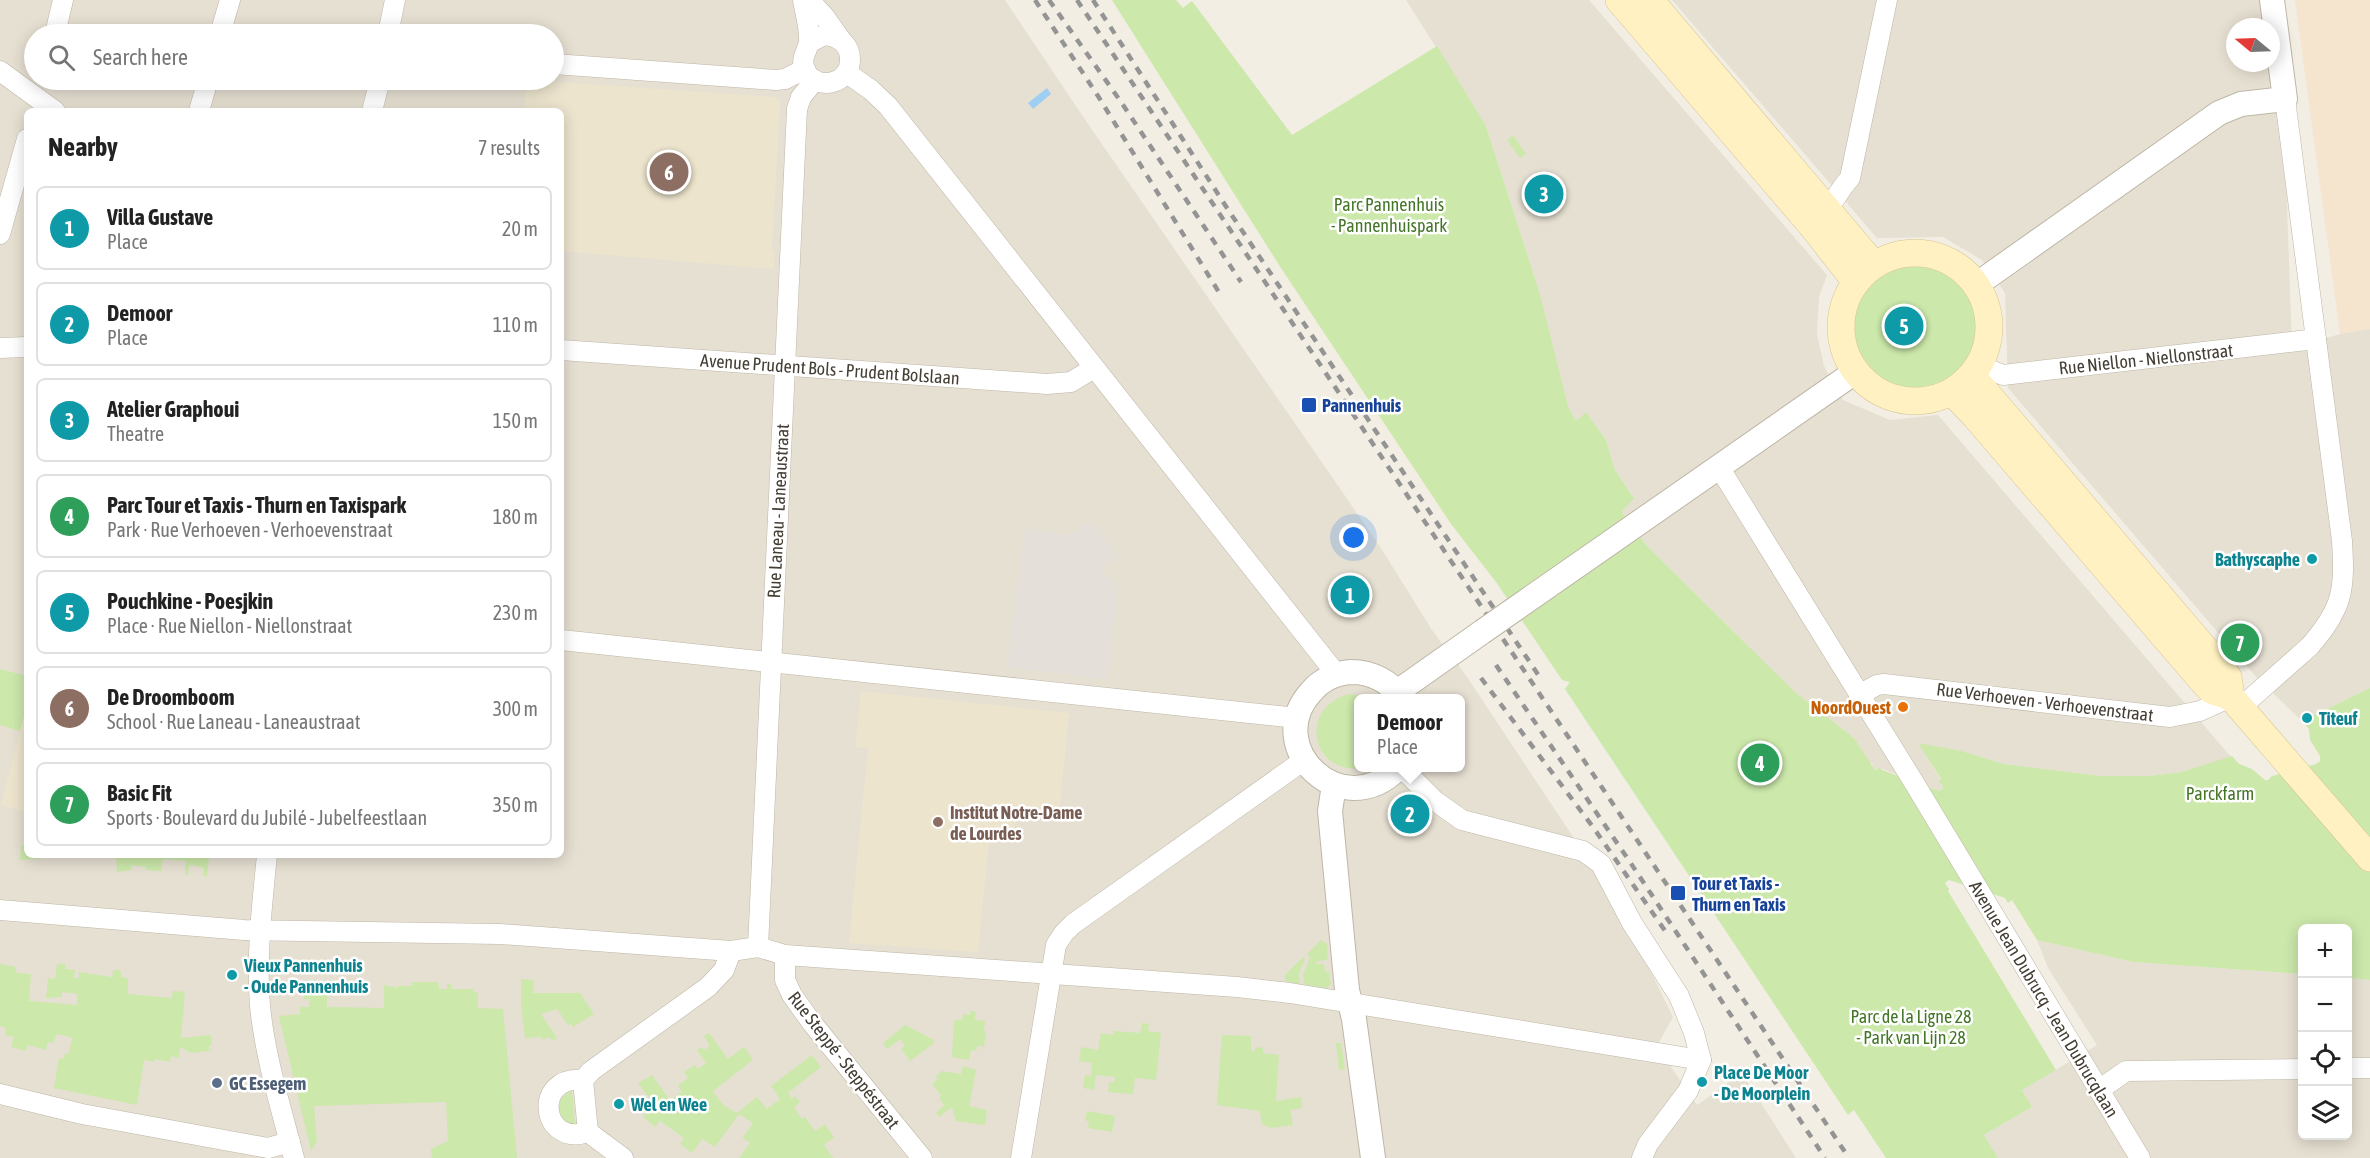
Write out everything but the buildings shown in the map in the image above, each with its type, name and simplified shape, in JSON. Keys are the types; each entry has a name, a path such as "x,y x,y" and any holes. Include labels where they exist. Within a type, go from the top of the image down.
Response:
{"main road":[{"path":"1619,0 1821,219"},
{"path":"1650,0 1865,273"},
{"path":"1907,253 1923,253 1953,263 1976,285 1986,305 1989,328 1985,351 1968,377 1934,399 1905,402 1877,392 1855,372 1844,351 1840,322 1843,308 1865,273 1892,257 1907,253"},
{"path":"1968,377 2217,663 2228,677 2236,703 2370,858"}],"street":[{"path":"57,24 63,0"},
{"path":"223,24 230,0"},
{"path":"390,24 394,0"},
{"path":"803,0 809,43 803,55 810,75"},
{"path":"564,65 776,80 810,75 832,83 846,73 850,65 850,56 847,47 810,0"},
{"path":"1821,219 1839,190 1850,178 1887,0"},
{"path":"1976,285 2219,113 2241,104 2285,99 2272,0"},
{"path":"809,43 825,35 841,40"},
{"path":"0,71 37,105 41,90"},
{"path":"846,73 871,90 888,106 1337,675"},
{"name":"Rue Laneau - Laneaustraat","path":"758,947 797,109 810,75"},
{"path":"200,108 205,90"},
{"path":"373,108 377,90"},
{"name":"Rue Verhoeven - Verhoevenstraat","path":"1859,695 1877,685 1884,684 2170,717 2236,703 2310,646 2328,624 2340,599 2344,571 2342,541 2285,99"},
{"path":"0,234 24,150"},
{"name":"Rue Niellon - Niellonstraat","path":"1968,377 1988,369 2003,375 2316,339"},
{"path":"0,348 24,347"},
{"name":"Avenue Prudent Bols - Prudent Bolslaan","path":"564,350 1047,384 1071,382 1095,368"},
{"path":"1401,694 1482,632 1855,372"},
{"name":"Avenue Jean Dubrucq - Jean Dubrucqlaan","path":"1719,467 1913,781 2140,1158"},
{"path":"564,640 1297,718"},
{"path":"1394,772 1380,782 1356,788 1334,785 1322,779 1304,760 1296,738 1297,718 1307,696 1316,687 1337,675 1349,672 1375,676 1399,694"},
{"path":"1021,1158 1056,945 1064,933 1073,924 1304,760"},
{"path":"1404,772 1435,801 1462,820 1583,851 1595,858 1605,870 1632,923 1680,996 1701,1060 1688,1091 1648,1144 1642,1158"},
{"path":"1334,785 1330,811 1350,1003 1373,1158"},
{"path":"0,1094 82,1114 268,1148 292,1150 262,1026 259,984 260,931 267,858"},
{"path":"0,910 260,931 500,934 731,951 758,947 785,955 1255,988 1701,1060"},
{"path":"623,1158 588,1132 583,1080 591,1071 708,987 724,970 731,951"},
{"name":"Rue Steppé - Steppéstraat","path":"785,955 785,980 792,995 812,1023 922,1158"},
{"path":"2352,1068 2370,1068"},
{"path":"2099,1089 2126,1071 2298,1069"},
{"path":"583,1080 574,1079 557,1086 552,1093 548,1110 555,1126 562,1132 580,1135 588,1132"}],"shaded area":[{"path":"0,0 1005,0 1379,545 1432,630 1467,677 1617,903 1673,1017 1657,1046 1697,1105 1742,1073 1796,1158 0,1158"},
{"path":"1406,0 1589,0 1827,275 1819,297 1817,334 1824,366 1843,400 1890,420 1938,415 2231,757 2182,772 2149,776 2101,776 2004,764 1962,751 1919,744 1941,780 1943,787 1939,791 1880,768 1878,770 1873,768 1872,763 1870,764 1854,738 1795,692 1647,546 1622,512 1634,497 1615,470 1606,440 1586,412 1576,421 1568,406 1540,294 1486,126"},
{"path":"1672,0 2280,0 2292,348 2340,334 2370,329 2370,688 2302,721 2257,678 2008,388 2005,293 1982,260 1943,237 1877,238"},
{"path":"2295,0 2370,0 2370,329 2340,334"},
{"path":"564,83 775,97 780,101 772,250 775,251 774,269 564,251 564,108 524,108 525,90 564,90"},
{"path":"1090,520 1119,555 1101,570 1118,585 1108,679 1007,668 1024,528 1071,535"},
{"name":"Institut Notre-Dame de Lourdes","path":"861,691 1069,713 1060,806 1040,819 1035,813 1017,811 1013,842 989,840 978,952 849,943 868,748 855,747"},
{"path":"24,716 24,811 1,805"},
{"path":"2037,940 2133,962 2298,974 2298,1140 2352,1140 2352,978 2370,980 2370,1158 1998,1158 1984,1135 2032,1107 2022,1090 2097,1045 2048,968"}],"green space":[{"path":"1112,0 1176,0 1183,8 1192,1 1292,135 1437,46 1486,126 1540,294 1568,406 1576,421 1586,412 1606,440 1615,470 1634,498 1622,512 1647,546 1795,692 1854,738 1875,770 1880,768 1939,791 1943,785 1938,781 1941,779 1918,743 1962,751 2004,764 2101,776 2149,776 2182,772 2232,756 2239,764 2252,769 2268,780 2272,776 2320,761 2320,756 2310,740 2309,729 2302,721 2370,688 2370,980 2352,978 2352,924 2298,924 2298,974 2133,962 2037,940 2012,900 2008,903 2005,898 1949,880 1945,883 1948,891 2056,1070 2022,1090 2032,1107 1984,1135 1998,1158 1886,1158 1854,1110 1848,1115 1565,689 1570,682 1562,680 1496,582 1451,524 1279,265"},
{"path":"1513,135 1526,154 1520,158 1507,140"},
{"path":"1915,266 1939,271 1950,276 1959,284 1967,293 1972,304 1977,328 1972,352 1967,363 1959,372 1950,380 1939,385 1915,390 1891,385 1880,380 1871,372 1863,363 1858,352 1853,328 1858,304 1863,293 1871,284 1880,276 1891,271"},
{"path":"0,669 24,675 24,716 20,731 0,725"},
{"path":"1349,694 1354,695 1354,768 1344,767 1331,761 1322,751 1317,738 1317,725 1323,712 1333,701"},
{"path":"21,845 24,845 24,858 38,858 38,859 20,860"},
{"path":"116,858 209,858 207,877 203,876 204,868 191,865 188,875 185,875 185,861 163,859 161,871 146,870 146,867 131,865 131,870 117,872"},
{"path":"1321,940 1327,944 1328,960 1317,961 1316,964 1324,964 1325,972 1329,971 1331,984 1327,988 1305,985 1303,975 1310,958 1307,954"},
{"path":"1303,957 1305,959 1299,974 1300,984 1285,981 1285,975"},
{"path":"0,963 14,966 17,973 31,974 29,1001 77,1005 77,994 62,992 62,997 46,998 48,978 55,979 57,964 65,964 65,969 75,970 74,978 79,978 79,972 112,977 113,970 121,970 121,977 128,978 128,994 171,998 173,991 185,992 181,1038 211,1035 212,1045 209,1049 213,1050 191,1053 180,1047 179,1058 171,1056 170,1062 155,1059 154,1062 144,1060 137,1105 54,1088 59,1058 64,1059 65,1053 69,1053 72,1038 57,1034 53,1043 48,1042 46,1050 28,1045 26,1051 11,1047 14,1037 5,1035 6,1028 0,1026"},
{"path":"521,979 534,980 533,993 580,993 594,1014 573,1027 571,1024 568,1025 557,1009 541,1014 557,1038 552,1041 550,1037 541,1040 541,1037 525,1038"},
{"path":"412,982 438,982 439,989 447,989 447,983 451,984 451,989 474,989 473,992 478,993 478,1008 503,1009 517,1158 432,1158 431,1149 448,1141 446,1102 314,1106 317,1142 311,1151 279,1016 300,1014 300,1007 309,1007 310,999 304,999 304,993 327,993 327,1007 384,1008 384,985 398,988 398,986 412,986"},
{"path":"970,1011 976,1012 975,1020 985,1021 984,1047 978,1045 976,1051 971,1050 969,1060 952,1057 954,1020 962,1020 963,1014 970,1015"},
{"path":"1142,1023 1149,1024 1148,1031 1161,1033 1156,1080 1135,1078 1133,1094 1130,1094 1108,1092 1109,1082 1114,1083 1115,1077 1096,1075 1094,1090 1083,1088 1085,1075 1091,1076 1092,1063 1079,1061 1081,1047 1098,1050 1101,1033 1114,1035 1114,1031 1140,1033"},
{"path":"905,1025 934,1040 934,1043 910,1061 901,1049 905,1046 900,1039 887,1049 883,1043"},
{"path":"709,1033 728,1059 744,1047 753,1060 713,1091 723,1105 737,1113 757,1097 767,1109 780,1099 771,1086 812,1055 821,1067 788,1093 792,1099 795,1096 800,1102 794,1108 802,1119 805,1117 815,1131 825,1124 834,1137 824,1145 833,1158 739,1158 750,1143 743,1138 741,1140 753,1123 739,1114 715,1147 702,1139 692,1153 680,1144 684,1138 660,1121 655,1127 643,1117 653,1103 638,1083 652,1075 670,1100 682,1092 678,1085 688,1078 684,1072 695,1065 698,1069 706,1063 697,1050 701,1047 704,1050 710,1046 704,1036"},
{"path":"1222,1035 1251,1036 1251,1051 1255,1051 1255,1047 1263,1048 1263,1053 1279,1055 1276,1101 1301,1097 1302,1108 1290,1110 1293,1125 1271,1128 1262,1124 1260,1111 1217,1105"},
{"path":"1336,1043 1341,1043 1345,1069 1339,1070"},
{"path":"963,1066 976,1070 969,1106 987,1110 985,1125 956,1121 952,1107 939,1117 936,1113 944,1105 939,1098 941,1095 932,1084 938,1079 936,1076 942,1071 961,1074"},
{"path":"572,1090 575,1126 560,1119 555,1103"},
{"path":"1087,1111 1115,1116 1112,1132 1088,1128 1089,1122 1085,1120"}],"water":[{"path":"1047,88 1051,94 1033,109 1028,103"}],"railway":[{"path":"1035,0 1098,96 1220,294"},
{"path":"1049,0 1119,99 1241,282"},
{"path":"1077,0 1849,1158"},
{"path":"1093,0 1227,208 1541,679"},
{"path":"1496,665 1632,865 1825,1158"},
{"path":"1481,678 1593,827 1668,935"}],"place":[{"name":"De Droomboom","path":"669,172"},
{"name":"Atelier Graphoui","path":"1544,194"},
{"name":"Pouchkine - Poesjkin","path":"1904,326"},
{"name":"Pannenhuis","path":"1309,405"},
{"name":"Bathyscaphe","path":"2312,559"},
{"name":"Villa Gustave","path":"1350,595"},
{"name":"Basic Fit","path":"2240,643"},
{"name":"NoordOuest","path":"1903,707"},
{"name":"Titeuf","path":"2307,718"},
{"name":"Parc Tour et Taxis - Thurn en Taxispark","path":"1760,763"},
{"name":"Demoor","path":"1410,814"},
{"name":"Institut Notre-Dame de Lourdes","path":"938,822"},
{"name":"Tour et Taxis - Thurn en Taxis","path":"1678,893"},
{"name":"Vieux Pannenhuis - Oude Pannenhuis","path":"232,975"},
{"name":"Place De Moor - De Moorplein","path":"1702,1082"},
{"name":"GC Essegem","path":"217,1083"},
{"name":"Wel en Wee","path":"619,1104"}],"park label":[{"name":"Parc Pannenhuis - Pannenhuispark","path":"1389,214"},
{"name":"Parckfarm","path":"2220,793"},
{"name":"Parc de la Ligne 28 - Park van Lijn 28","path":"1911,1026"}]}
